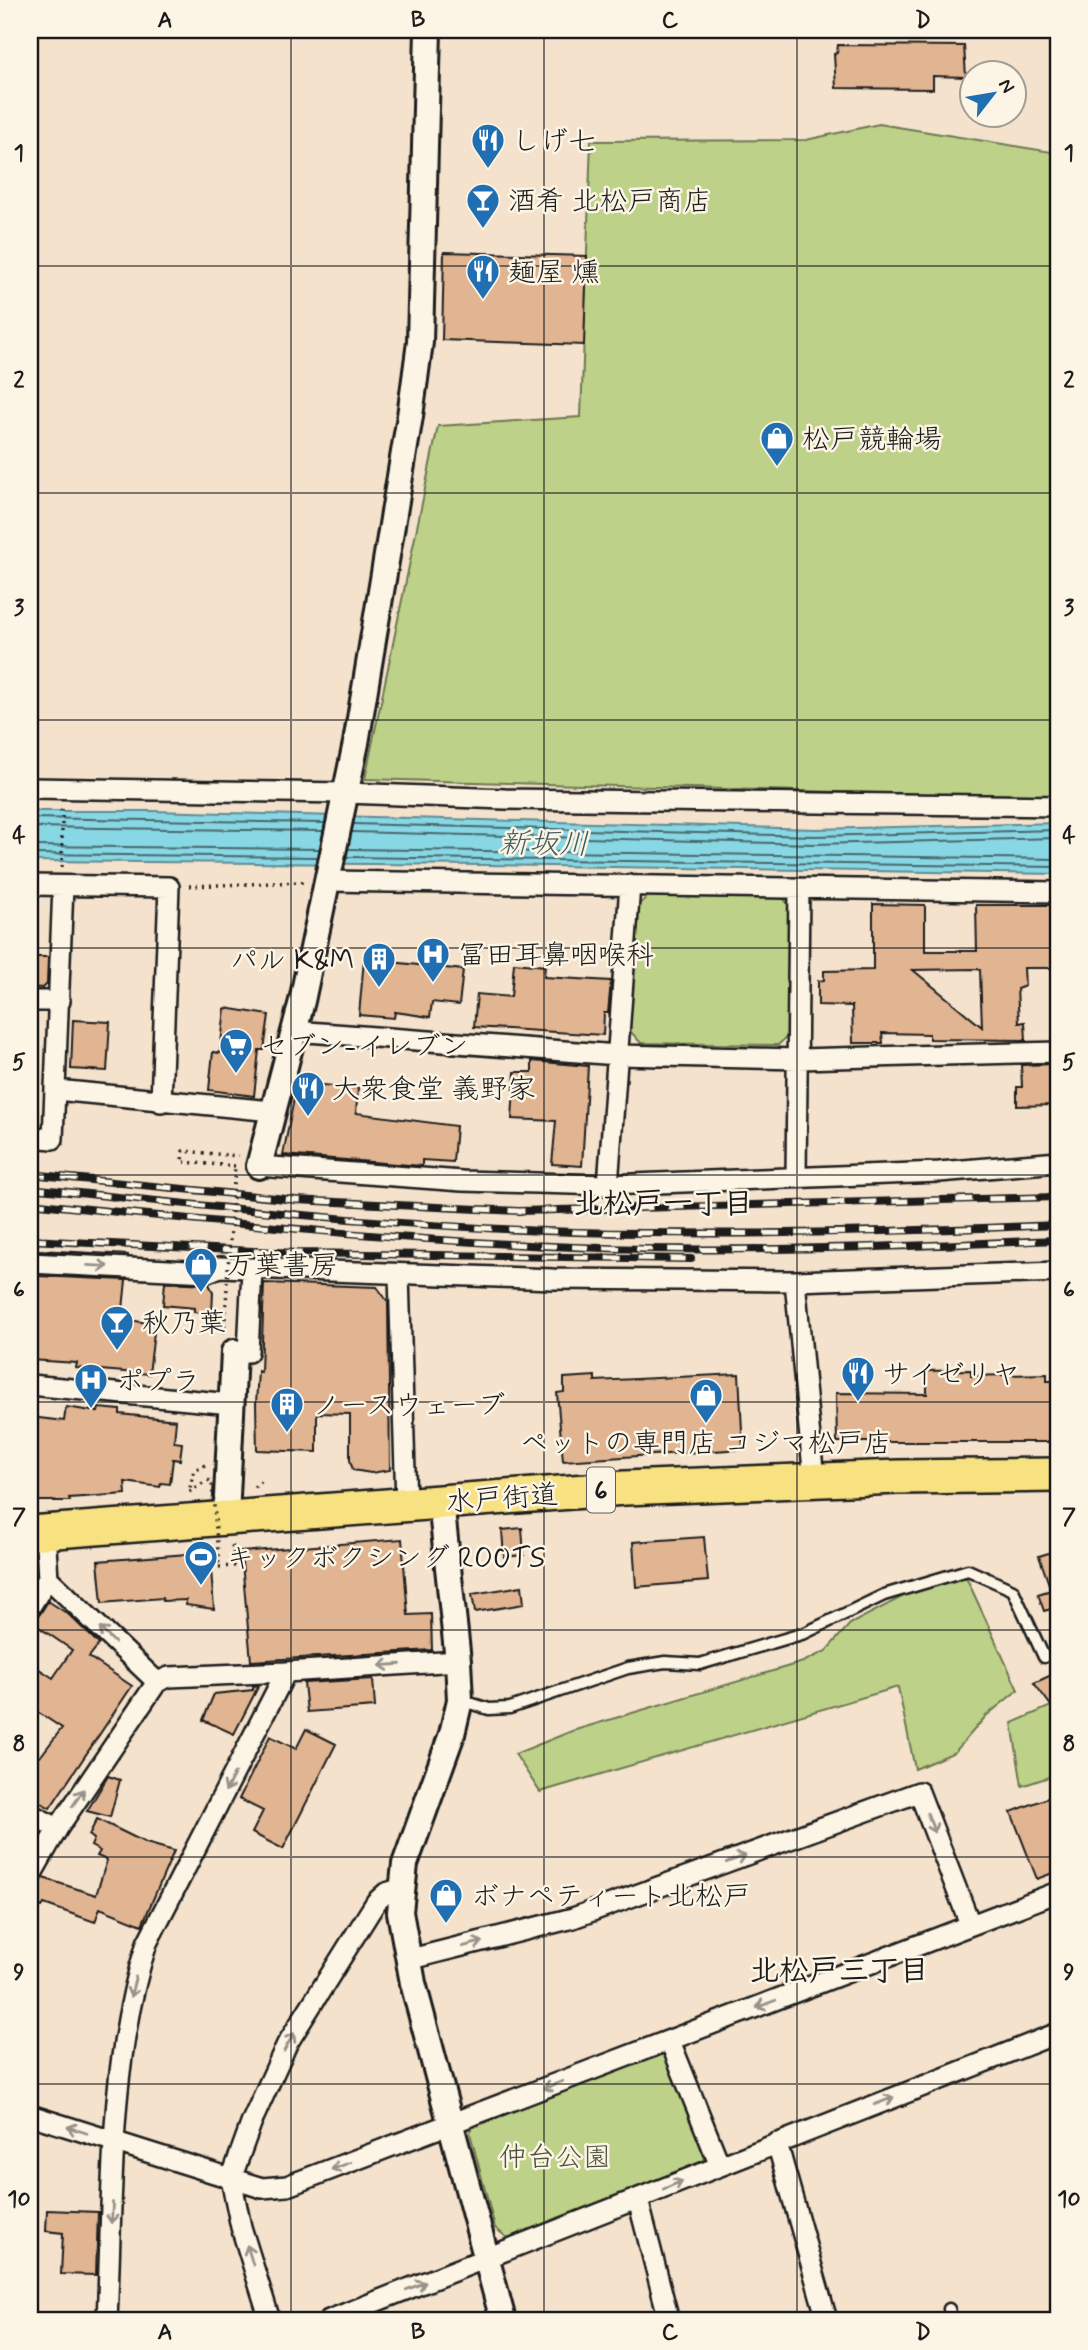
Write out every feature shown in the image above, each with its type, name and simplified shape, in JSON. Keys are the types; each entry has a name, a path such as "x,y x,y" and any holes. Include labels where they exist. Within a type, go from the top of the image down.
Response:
{"highway":[{"name":"水戸街道","path":"37,1532 229,1530 406,1504 625,1488 814,1480 1058,1475"}],"street":[{"path":"428,30 420,342 345,793 327,881 294,1031 272,1111 249,1161 462,1181 608,1185 939,1172 1058,1162"},
{"path":"30,788 345,793 505,799 1058,806"},
{"path":"30,885 62,879 169,887 161,1102"},
{"path":"30,1137 53,1139 60,1001 62,879"},
{"path":"327,881 1058,892"},
{"path":"608,1185 630,885"},
{"path":"796,1176 799,888"},
{"path":"30,1001 60,1001"},
{"path":"294,1031 618,1055 799,1059 1058,1052"},
{"path":"56,1090 272,1111"},
{"path":"30,1263 208,1272 220,1267 399,1275 795,1281 1058,1272"},
{"path":"229,1530 234,1352 248,1352 252,1269"},
{"path":"399,1275 406,1504"},
{"path":"795,1281 814,1480"},
{"path":"30,1384 231,1404"},
{"path":"440,1502 460,1700 452,1734 415,1832 400,1889 400,1912 407,1960 503,2320"},
{"path":"37,1532 48,1578 157,1682"},
{"path":"30,1607 48,1578"},
{"path":"30,1877 58,1828 157,1682 169,1677 458,1661"},
{"path":"107,2320 115,2142 124,2030 146,1943 286,1672"},
{"path":"407,1960 572,1918 919,1792 970,1924"},
{"path":"30,1814 58,1828"},
{"path":"270,2320 241,2227 231,2179 252,2121 287,2044 376,1902 386,1893 400,1889"},
{"path":"30,2115 262,2188 287,2186 1058,1892"},
{"path":"335,2319 1058,2033"},
{"path":"670,2041 720,2166"},
{"path":"777,2143 827,2320"},
{"path":"638,2200 670,2320"}],"lane":[{"path":"460,1700 489,1709 510,1708 628,1668 665,1662 680,1665 712,1661 805,1633 884,1595 968,1570 1013,1590 1044,1657"},
{"path":"949,2309 952,2320"}],"path":[{"path":"62,799 62,879"},
{"path":"169,887 327,881"},
{"path":"227,1283 235,1166 182,1162 183,1151 249,1161"},
{"path":"205,1465 194,1470 189,1492 208,1479 212,1482 219,1567 235,1566 229,1530"},
{"path":"254,1487 261,1482"}],"green space":[{"path":"879,124 1058,153 1058,798 365,779 438,426 581,417 591,141 806,140"},
{"path":"654,891 778,893 792,908 789,1035 778,1045 641,1043 628,1029 638,905"},
{"path":"961,1566 1018,1690 986,1716 955,1752 915,1769 898,1687 540,1792 515,1754 572,1731 803,1662 826,1651 850,1624"},
{"path":"1051,1706 1058,1722 1058,1774 1022,1786 1012,1723"},
{"name":"仲台公園","path":"658,2050 668,2055 707,2149 704,2161 509,2239 495,2228 470,2133 473,2123"}],"water":[{"name":"新坂川","path":"30,811 152,811 815,829 1058,823 1058,874 30,861"}],"building":[{"path":"838,45 964,46 965,60 958,60 958,77 933,76 933,89 836,88 834,54 837,53"},
{"path":"444,252 587,256 584,345 442,340"},
{"path":"873,904 925,905 925,951 977,951 976,905 1058,905 1058,968 1024,968 1025,986 1017,989 1019,1023 1025,1022 1026,1040 929,1039 929,1034 882,1033 883,1043 853,1043 852,1006 818,1005 818,981 824,980 824,971 873,970","holes":["977,969 980,970 982,1027 913,970"]},
{"path":"30,957 48,957 47,984 43,988 30,987"},
{"path":"364,959 463,970 459,1005 432,1002 430,1017 395,1012 394,1018 359,1015"},
{"path":"514,963 545,966 544,977 611,981 608,1013 604,1013 603,1035 474,1027 477,994 511,997"},
{"path":"225,1008 269,1015 264,1050 259,1050 254,1096 209,1090 213,1052 220,1053"},
{"path":"73,1020 110,1022 107,1071 71,1069"},
{"path":"532,1061 588,1066 582,1166 552,1164 556,1121 512,1119 515,1072 532,1072"},
{"path":"1058,1064 1058,1083 1052,1083 1052,1105 1017,1106 1017,1087 1022,1087 1021,1065"},
{"path":"297,1083 358,1088 356,1113 456,1126 453,1162 422,1160 422,1166 283,1155"},
{"path":"39,1250 129,1255 39,1251"},
{"path":"37,1276 126,1280 122,1319 155,1324 149,1374 76,1368 77,1363 30,1360 30,1314 35,1314"},
{"path":"165,1282 209,1284 213,1292 212,1314 194,1312 194,1308 163,1305"},
{"path":"264,1283 377,1287 388,1302 390,1470 371,1473 353,1470 350,1460 350,1414 317,1413 317,1452 257,1450 256,1404 258,1371 261,1372"},
{"path":"971,1370 971,1376 1047,1374 1047,1381 1058,1381 1058,1442 837,1442 836,1393 927,1394 927,1371"},
{"path":"739,1374 743,1449 563,1461 557,1393 564,1392 564,1378 595,1376 595,1381"},
{"path":"66,1407 98,1412 99,1408 120,1410 120,1414 176,1420 174,1442 182,1443 180,1460 173,1459 170,1484 161,1483 160,1487 125,1482 126,1494 69,1498 70,1501 33,1501 30,1417 64,1421"},
{"path":"522,1528 524,1555 504,1557 502,1530"},
{"path":"704,1537 708,1581 636,1587 633,1542"},
{"path":"402,1539 408,1615 431,1614 432,1650 251,1661 241,1552"},
{"path":"1058,1550 1058,1607 1044,1611 1038,1594 1051,1590 1039,1556"},
{"path":"200,1553 210,1556 214,1609 186,1605 186,1600 163,1601 162,1598 102,1603 98,1561"},
{"path":"522,1586 524,1604 475,1612 472,1594"},
{"path":"48,1601 68,1614 99,1644 89,1657 132,1686 50,1808 30,1797 30,1752 40,1757 62,1728 30,1707 30,1663 53,1678 72,1650 30,1621 40,1614"},
{"path":"1058,1672 1058,1715 1034,1683"},
{"path":"373,1679 375,1707 307,1712 304,1683"},
{"path":"259,1685 234,1734 203,1720 214,1694 253,1690 253,1686"},
{"path":"306,1729 336,1744 283,1849 252,1833 263,1811 239,1799 270,1736 296,1749"},
{"path":"108,1776 120,1780 110,1817 87,1811"},
{"path":"1058,1794 1058,1871 1037,1879 1011,1812"},
{"path":"97,1819 146,1843 174,1851 142,1925 100,1908 95,1922 44,1904 42,1907 30,1903 30,1889 37,1887 43,1878 96,1895 107,1860 97,1856 100,1851 91,1846 94,1839 89,1835"},
{"path":"47,2210 98,2212 96,2275 61,2274 63,2233 46,2231"}],"railway":[{"path":"30,1174 296,1200 519,1211 1058,1197"},
{"path":"30,1188 337,1218 569,1232 800,1233 1058,1225"},
{"path":"30,1203 337,1232 569,1247 801,1249 1058,1240"},
{"path":"30,1240 296,1253 691,1259"}],"place":[{"name":"しげ七","path":"488,170"},
{"name":"酒肴 北松戸商店","path":"483,230"},
{"name":"麺屋 燻","path":"483,301"},
{"name":"松戸競輪場","path":"777,468"},
{"name":"冨田耳鼻咽喉科","path":"433,984"},
{"name":"パル K&M","path":"379,989"},
{"name":"セブン-イレブン","path":"236,1075"},
{"name":"大衆食堂 義野家","path":"308,1118"},
{"name":"万葉書房","path":"201,1294"},
{"name":"秋乃葉","path":"117,1352"},
{"name":"サイゼリヤ","path":"858,1403"},
{"name":"ポプラ","path":"91,1410"},
{"name":"ペットの専門店 コジマ松戸店","path":"706,1425"},
{"name":"ノースウェーブ","path":"287,1434"},
{"name":"キックボクシング ROOTS","path":"201,1587"},
{"name":"ボナペティート北松戸","path":"446,1925"}],"district":[{"name":"北松戸一丁目","path":"663,1203"},
{"name":"北松戸三丁目","path":"839,1970"}]}
